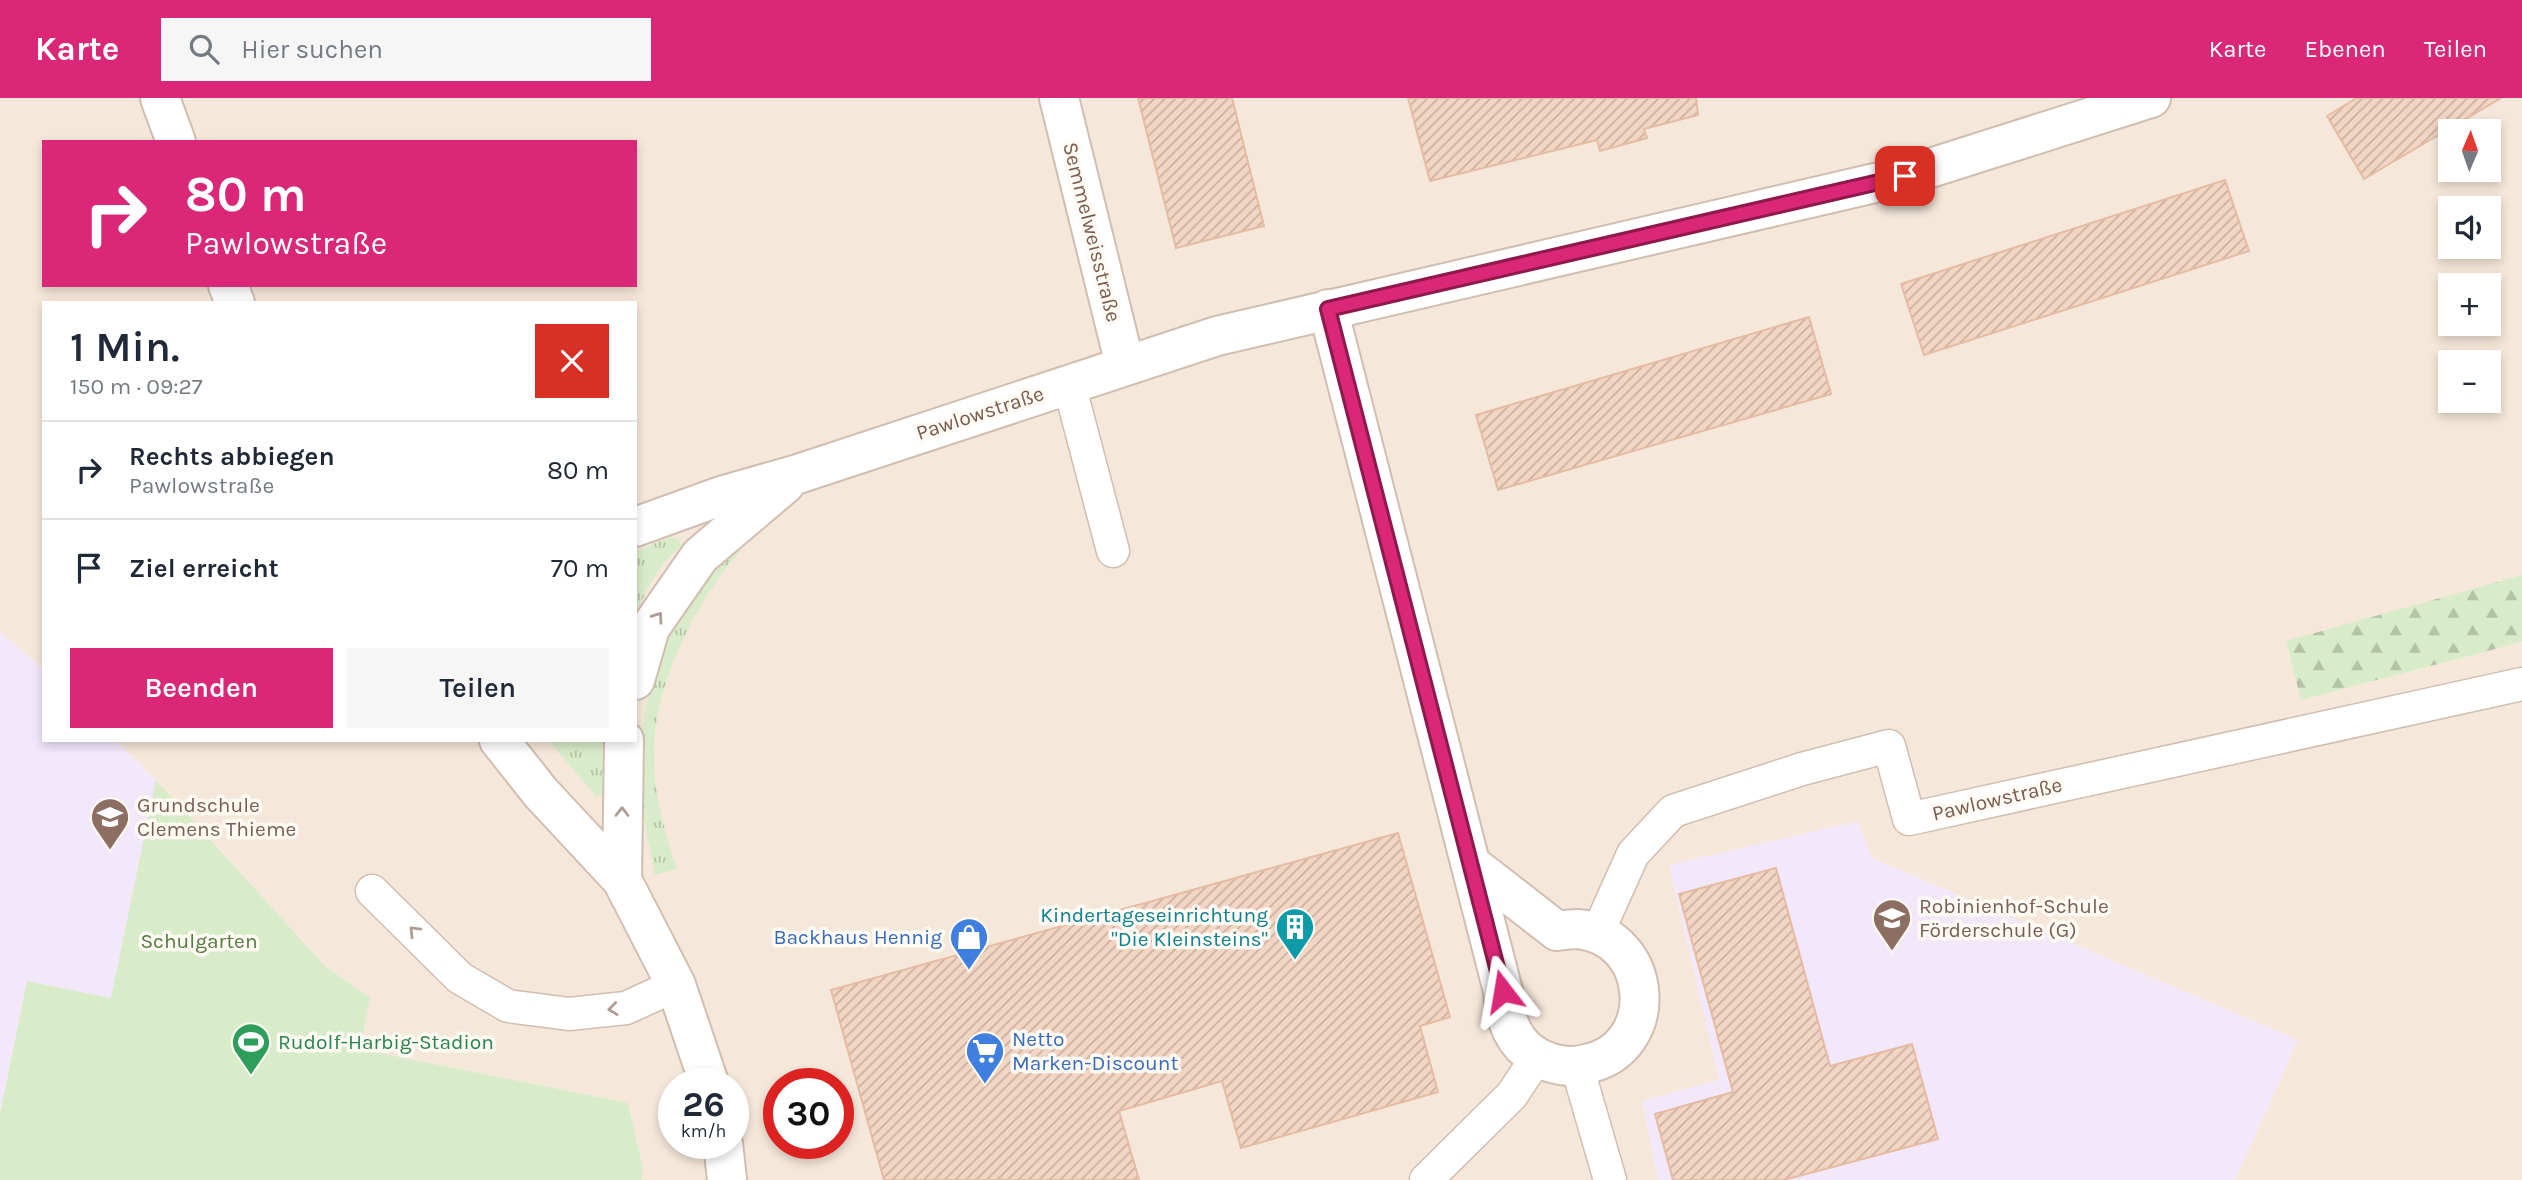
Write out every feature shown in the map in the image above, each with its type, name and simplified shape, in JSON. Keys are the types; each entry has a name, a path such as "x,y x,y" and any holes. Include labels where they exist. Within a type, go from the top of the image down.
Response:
{"street":[{"path":"160,98 175,140"},
{"name":"Semmelweisstraße","path":"1059,98 1125,365"},
{"name":"Pawlowstraße","path":"637,526 721,496 798,474 1217,337 1905,176 2151,98"},
{"path":"1328,309 1472,865 1503,991 1509,1027 1521,1044 1537,1057 1556,1065 1577,1066 1597,1062 1615,1052 1629,1037 1638,1018 1641,998 1638,978 1629,959 1615,944 1597,934 1577,929 1557,931 1472,865"},
{"path":"637,673 650,628 700,556 798,474"},
{"path":"501,742 541,793 622,880 676,985 704,1068"},
{"path":"622,880 624,742"},
{"path":"725,1159 727,1180"}],"lane":[{"path":"1069,384 1113,551"},
{"name":"Pawlowstraße","path":"1597,934 1633,854 1673,811 1802,769 1889,746 1909,819 2522,684"},
{"path":"372,891 460,978 508,1006 569,1014 626,1008 676,985"},
{"path":"1426,1180 1512,1095 1537,1057"},
{"path":"1577,1066 1610,1180"}],"shaded area":[{"path":"0,98 2522,98 2522,575 2286,642 2301,700 2522,642 2522,1180 2235,1180 2298,1040 1872,858 1669,865 1720,1080 1642,1101 1658,1180 642,1180 643,1168 628,1103 360,1049 369,998 325,966 156,780 117,742 637,742 637,301 42,301 42,668 0,631"},
{"name":"Grundschule Clemens Thieme","path":"0,631 42,668 42,742 117,742 156,780 325,966 370,998 360,1049 27,981 0,1114"},
{"name":"Robinienhof-Schule Förderschule (G)","path":"1858,821 1872,858 2298,1040 2235,1180 1658,1180 1642,1101 1719,1080 1669,865"}],"green space":[{"path":"671,537 678,539 682,545 666,560 654,577 637,609 637,550"},
{"path":"739,547 741,550 693,619 669,672 661,700 654,754 655,783 664,827 677,869 655,875 643,812 641,781 644,718 651,687 672,628 688,600 707,575"},
{"path":"2522,575 2522,642 2301,700 2286,641"},
{"path":"550,742 602,742 603,795 596,796"},
{"name":"Rudolf-Harbig-Stadion","path":"156,780 325,966 370,998 360,1049 628,1103 643,1168 642,1180 0,1180 0,1114 27,981 111,998"}],"building":[{"path":"1138,98 1232,98 1264,226 1176,248"},
{"path":"1408,98 1696,98 1698,115 1644,129 1647,138 1600,151 1597,140 1430,181"},
{"path":"2357,98 2501,98 2465,119 2438,119 2438,135 2364,179 2327,116"},
{"path":"2225,180 2249,251 1924,355 1901,284"},
{"path":"1809,317 1831,394 1498,490 1476,415"},
{"path":"1398,833 1450,1017 1420,1026 1438,1092 1241,1148 1222,1081 1119,1111 1139,1180 884,1180 831,990"},
{"path":"1776,868 1830,1066 1912,1044 1938,1139 1784,1180 1673,1180 1655,1114 1733,1092 1679,894"}],"place":[{"name":"Grundschule Clemens Thieme","path":"110,851"},
{"name":"Robinienhof-Schule Förderschule (G)","path":"1892,952"},
{"name":"Kindertageseinrichtung \"Die Kleinsteins\"","path":"1295,961"},
{"name":"Backhaus Hennig","path":"969,971"},
{"name":"Rudolf-Harbig-Stadion","path":"251,1076"},
{"name":"Netto Marken-Discount","path":"985,1085"}],"route":[{"path":"1503,991 1328,309 1905,176"}],"park label":[{"name":"Schulgarten","path":"199,941"}]}
